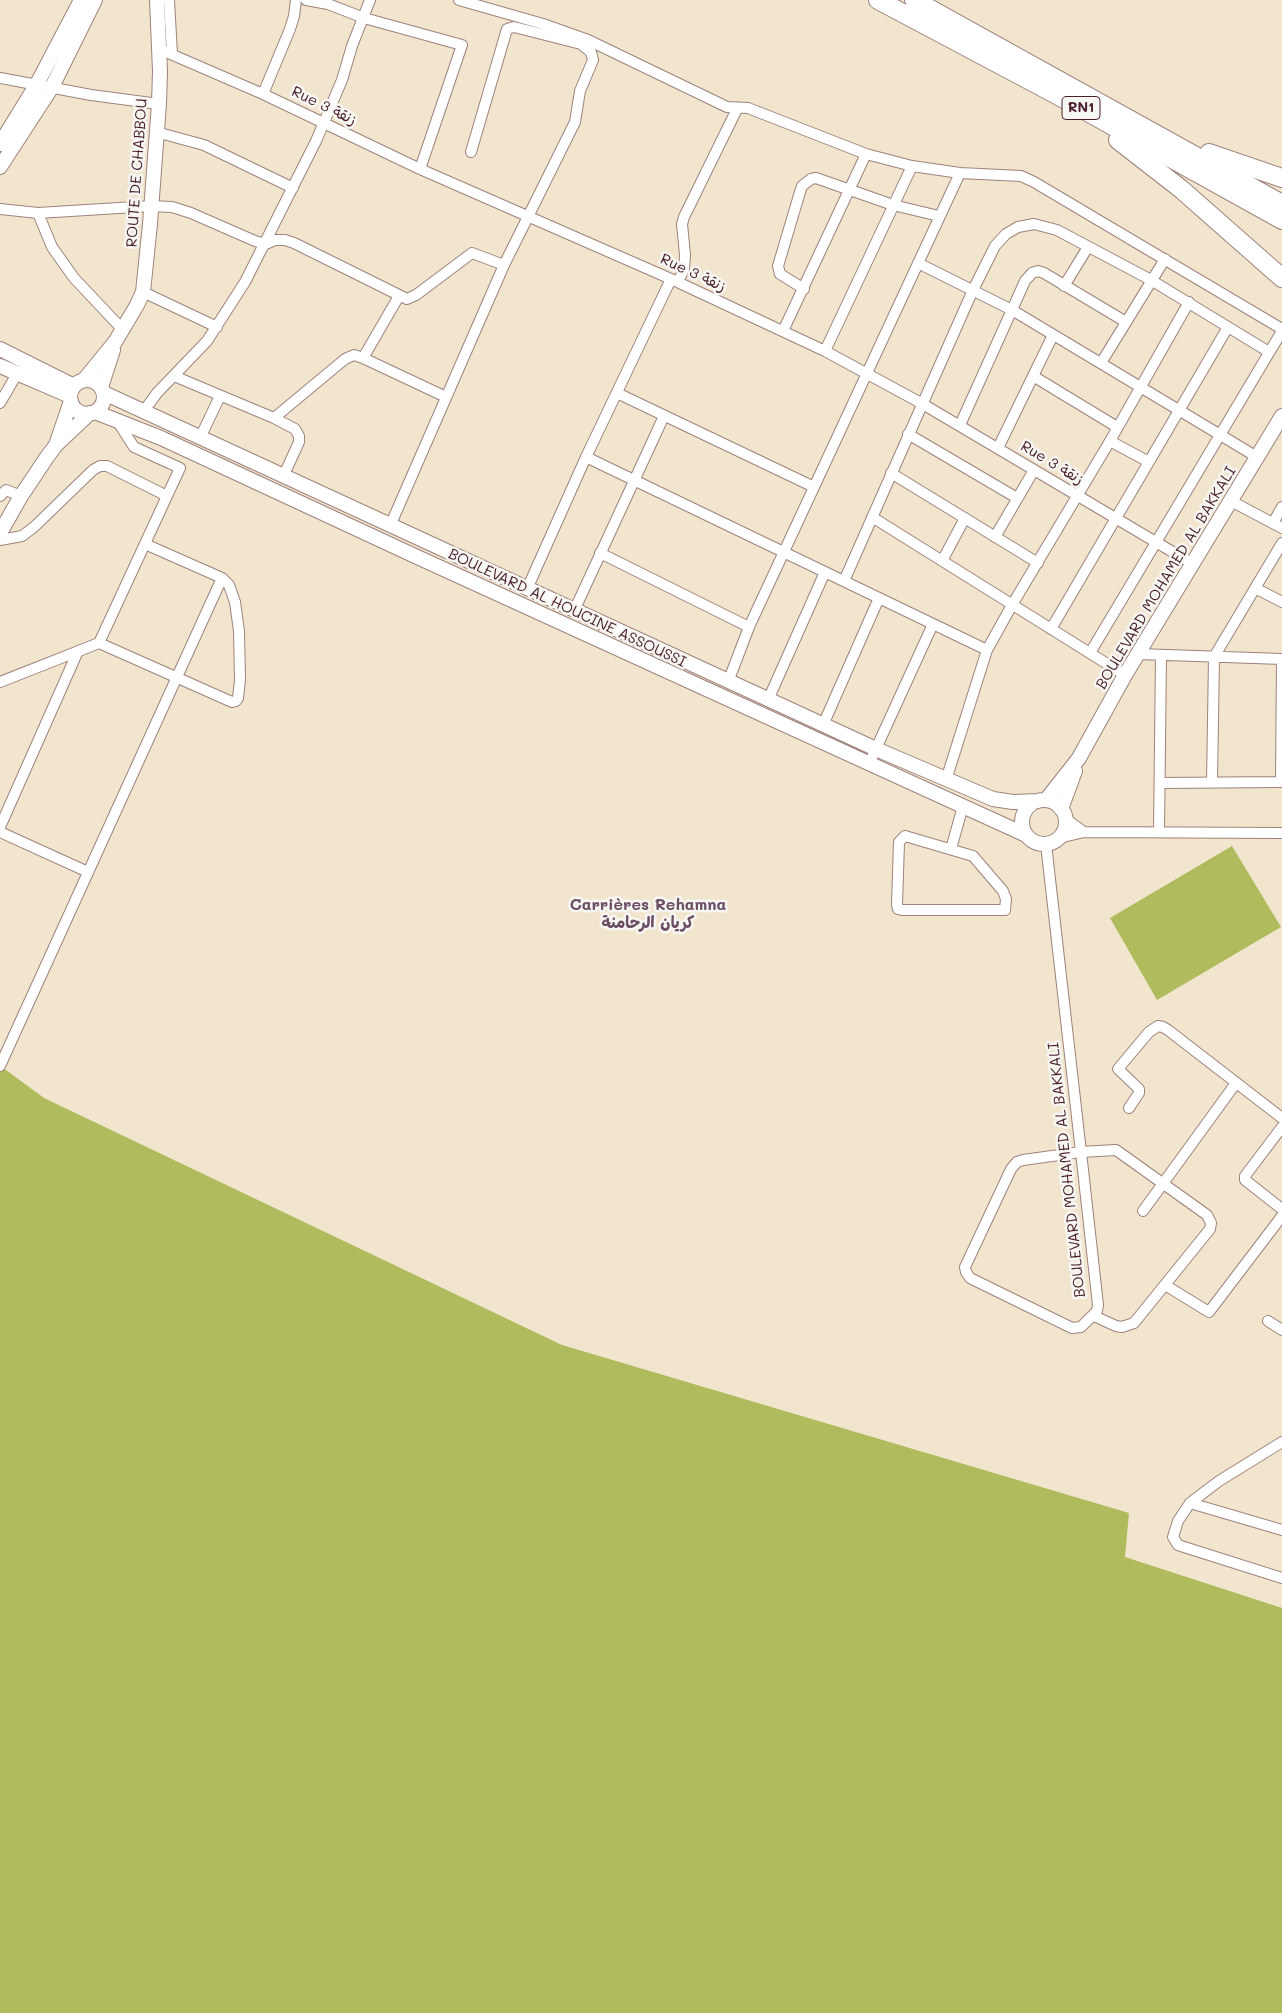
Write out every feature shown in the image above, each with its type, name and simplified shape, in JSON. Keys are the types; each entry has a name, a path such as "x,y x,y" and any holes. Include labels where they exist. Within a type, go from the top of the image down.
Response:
{"highway":[{"name":"RN1","path":"878,0 1062,90 1282,204"},
{"name":"RN1","path":"914,0 1282,220"},
{"path":"1062,90 1231,162 1282,178"},
{"path":"1062,90 1182,189 1282,278"}],"street":[{"path":"0,144 37,84 81,0"},
{"path":"0,167 52,87 95,0"},
{"name":"ROUTE DE CHABBOU","path":"56,445 75,391 119,336 137,305 142,292 151,206 158,104 166,51 157,0"},
{"path":"166,51 169,0"},
{"path":"262,94 290,29 296,0"},
{"path":"306,0 328,4 364,18 462,45 420,169"},
{"path":"142,412 157,393 196,354 217,327 245,282 266,244 324,123 370,0"},
{"path":"459,0 543,24 588,40 696,94 727,107 737,109 748,108 866,154 912,166 960,173 1021,176 1282,330 1090,654"},
{"path":"390,526 504,265 575,122 580,90 593,60 591,52 581,44 514,27 507,30 471,152"},
{"name":"Rue 3 زنقة","path":"166,51 420,169 528,218 674,280 825,351 922,403 1193,564"},
{"path":"0,78 100,96 158,104"},
{"path":"527,589 617,393 674,280 684,269 685,255 682,224 684,217 737,109"},
{"path":"156,132 204,145 293,188"},
{"path":"784,332 866,154"},
{"path":"825,351 912,166"},
{"path":"728,682 749,627 960,173"},
{"path":"804,290 784,278 778,270 802,186 807,181 816,178 893,205 939,216"},
{"path":"0,209 38,214 151,206 172,207 192,213 245,238 266,244 280,240 294,243 407,299 413,297 472,253 504,265"},
{"path":"38,214 52,247 119,336"},
{"path":"844,581 973,290 995,246 1006,234 1018,227 1028,224 1040,224 1057,230 1151,280 1269,352"},
{"path":"1064,286 1088,247"},
{"path":"1100,363 1164,259"},
{"path":"918,263 1012,310 1257,457"},
{"path":"960,425 1025,281 1032,273 1040,272 1126,322"},
{"path":"142,292 217,327"},
{"path":"363,358 399,296"},
{"path":"946,780 988,650 1012,605 1110,441 1189,302"},
{"path":"1051,629 1228,327"},
{"path":"998,448 1053,334"},
{"name":"ROUTE DE CHABBOU","path":"102,390 119,336"},
{"path":"0,349 75,391"},
{"path":"274,418 349,357 356,355 446,397"},
{"path":"0,366 17,374 75,391 93,381 102,390 104,402 92,413 78,411 75,391"},
{"path":"0,403 17,374"},
{"path":"174,376 292,427 299,436 299,442 283,477"},
{"path":"1032,376 1118,427"},
{"name":"BOULEVARD AL HOUCINE ASSOUSSI","path":"102,390 142,412 728,682 946,780 992,799 1013,802 1042,801"},
{"path":"617,393 814,487"},
{"path":"200,438 220,396"},
{"name":"ROUTE DE CHABBOU","path":"0,533 21,496 56,445 92,413"},
{"name":"BOULEVARD AL HOUCINE ASSOUSSI","path":"92,413 115,419 161,438 272,491 1026,835"},
{"path":"574,611 664,416"},
{"name":"BOULEVARD MOHAMED AL BAKKALI","path":"1042,801 1079,758 1125,675 1282,416"},
{"path":"0,682 99,643 180,468 134,447 115,419"},
{"path":"908,434 1017,498"},
{"path":"1110,441 1149,462"},
{"path":"586,457 988,650"},
{"path":"0,540 22,536 34,527 93,470 100,466 107,466 167,496"},
{"path":"995,537 1034,470"},
{"path":"891,473 1038,563"},
{"path":"0,496 6,490 21,496"},
{"path":"1231,501 1277,526 1282,507"},
{"path":"872,517 1125,675"},
{"path":"942,560 965,518"},
{"path":"1212,783 1214,657 1282,543"},
{"path":"99,643 232,702 238,698 240,656 236,607 232,588 222,578 145,544"},
{"path":"600,553 749,627"},
{"path":"768,700 825,572"},
{"path":"0,1066 222,578"},
{"path":"1255,588 1282,602"},
{"path":"823,725 879,598"},
{"path":"869,764 933,624"},
{"path":"0,827 78,651"},
{"path":"1138,654 1282,659 1282,782 1161,783"},
{"path":"1159,832 1161,655"},
{"name":"BOULEVARD MOHAMED AL BAKKALI","path":"1064,814 1079,758"},
{"path":"1084,832 1055,803 1042,801 1028,807 1023,817 1022,824 1026,835 1033,841 1046,844 1059,838 1084,832 1282,833"},
{"path":"951,849 963,806"},
{"path":"1059,838 1065,829 1064,814"},
{"path":"0,832 88,872"},
{"path":"906,836 951,849 968,854 976,859 1003,891 1006,899 1004,910 898,909 899,842 902,838 906,836"},
{"name":"BOULEVARD MOHAMED AL BAKKALI","path":"1046,844 1081,1152 1098,1305 1094,1316 1081,1326 1072,1328 970,1278 965,1267 1013,1165 1023,1160 1081,1152"},
{"path":"1129,1108 1139,1093 1139,1089 1118,1068 1149,1032 1158,1026 1163,1027 1282,1118"},
{"path":"1143,1211 1236,1082"},
{"path":"1282,1127 1245,1176 1245,1180 1282,1209"},
{"path":"1081,1152 1116,1150 1207,1215 1211,1223 1210,1228 1138,1319 1128,1326 1116,1326 1094,1316"},
{"path":"1165,1285 1209,1312 1282,1216"},
{"path":"1268,1321 1282,1330"},
{"path":"1282,1442 1218,1481 1190,1502 1174,1530 1173,1538 1178,1545 1282,1578"},
{"path":"1190,1502 1282,1530"}],"green space":[{"path":"1232,846 1281,927 1157,1000 1110,918"},
{"path":"0,1068 6,1070 44,1098 562,1345 1129,1513 1125,1557 1282,1608 1282,2013 0,2013"}],"district":[{"name":"Carrières Rehamna كريان الرحامنة","path":"648,914"}]}
